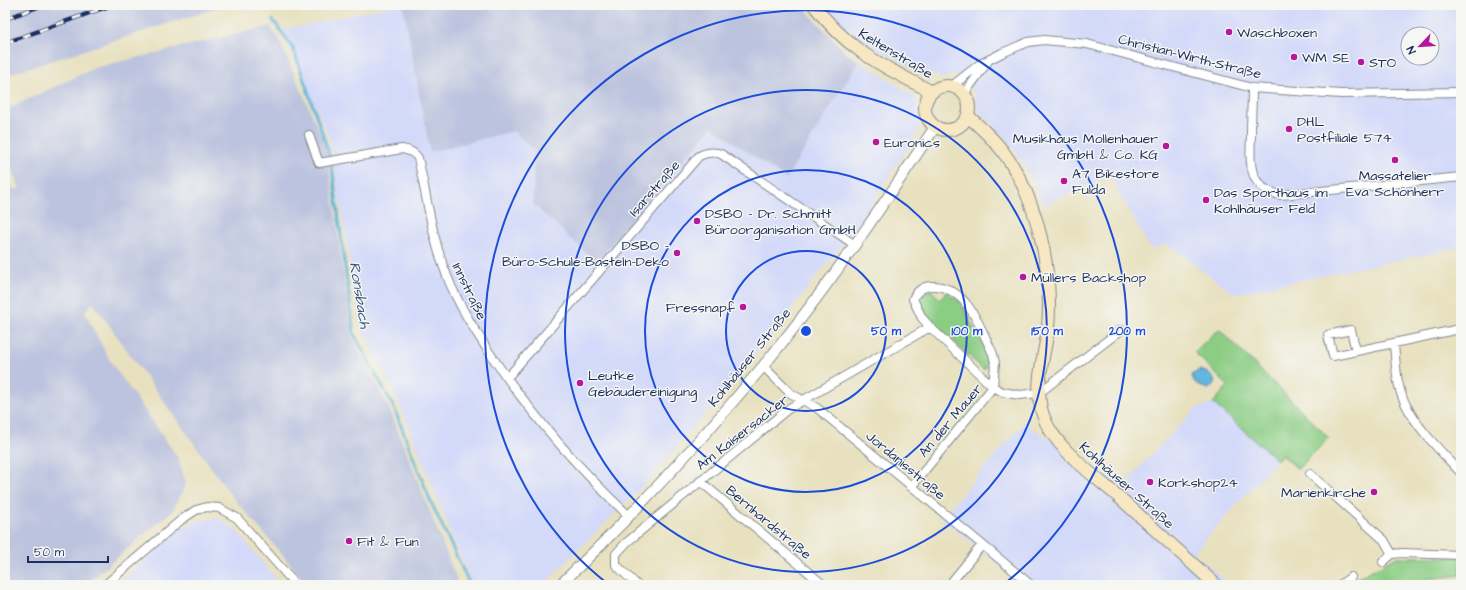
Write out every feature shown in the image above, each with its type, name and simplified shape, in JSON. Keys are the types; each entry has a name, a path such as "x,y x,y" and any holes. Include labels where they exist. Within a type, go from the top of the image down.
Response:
{"main road":[{"name":"Keltenstraße","path":"814,5 830,26 860,53 932,92"},
{"path":"943,86 952,86 964,94 969,104 968,116 966,121 957,128 946,130 935,127 928,119 925,110 927,100 932,92 943,86"},
{"name":"Kohlhäuser Straße","path":"968,116 997,144 1013,167 1032,206 1047,272 1049,298 1047,334 1039,393 1043,415 1048,427 1064,447 1216,585"}],"street":[{"name":"Christian-Wirth-Straße","path":"952,86 980,64 1015,46 1028,42 1044,40 1071,41 1127,54 1252,88 1341,94 1461,92"},
{"name":"Christian-Wirth-Straße","path":"964,94 989,60"},
{"path":"1252,88 1250,163 1253,176 1260,186 1268,193 1281,196 1461,177"},
{"name":"Kohlhäuser Straße","path":"560,585 629,516 764,366 855,245 935,127"},
{"name":"Innstraße","path":"309,135 319,163 402,149 415,154 418,158 438,252 447,278 468,319 507,378 539,421 604,493 629,516"},
{"name":"Isarstraße","path":"507,378 699,156 704,153 716,152 721,154 855,245"},
{"path":"994,387 995,363 993,354 964,299 952,290 941,286 927,286 918,292 913,299 914,304 922,318 930,327 994,387 1003,392 1019,395 1039,393 1121,330"},
{"name":"Am Kaisersacker","path":"637,585 618,568 616,554 626,543 788,409 805,401 930,327"},
{"path":"1356,351 1455,330 1461,332"},
{"path":"1394,344 1398,381 1406,405 1427,435 1461,473"},
{"name":"Jordanisstraße","path":"764,366 790,393 817,408 1031,585"},
{"name":"An der Mauer","path":"911,487 994,387"},
{"path":"1310,474 1384,540 1392,554"},
{"name":"Bernhardstraße","path":"700,481 820,582"},
{"path":"106,585 181,520 196,510 213,507 225,510 237,518 296,585"},
{"path":"949,585 982,545"},
{"path":"1383,562 1392,554 1412,553 1461,555"},
{"path":"1340,585 1351,577"}],"shaded area":[{"path":"5,5 226,5 19,71 5,77"},
{"path":"396,5 403,5 430,151 513,131 534,149 533,204 596,261 712,127 786,179 859,61 915,97 920,109 919,130 859,223 752,359 641,488 543,585 472,585 398,401 360,324 330,140 282,30"},
{"path":"403,5 801,5 847,54 859,61 786,179 712,127 596,262 533,204 534,149 513,131 430,152"},
{"path":"824,5 1461,5 1461,247 1234,294 1165,243 1151,250 1110,176 1044,205 1031,175 1008,141 981,114 975,104 975,93 957,74 944,78 913,68 857,39 834,18"},
{"path":"270,26 279,39 326,147 352,337 390,411 459,585 308,585 231,495 93,303 84,312 111,362 178,458 186,484 173,510 85,585 5,585 5,189 20,189 5,152 5,110 97,67"},
{"path":"1213,403 1277,460 1193,553 1231,585 1025,585 941,518 1024,423 1123,485 1196,408"},
{"path":"218,518 236,530 281,585 117,585 182,528 200,520"}],"green space":[{"path":"925,291 932,291 940,299 947,292 961,303 990,360 984,370 922,312 916,301"},
{"path":"1219,329 1329,438 1298,469 1282,455 1277,460 1213,403 1228,386 1194,352"},
{"path":"1397,557 1461,557 1461,575 1427,579 1421,585 1358,585 1353,580"}],"water":[{"path":"1199,370 1213,377 1215,383 1209,389 1195,383 1192,375"}],"waterway":[{"name":"Ronsbach","path":"273,20 293,48 328,150 333,174 354,334 394,408 430,500 470,585"}],"railway":[{"path":"5,19 43,5"},
{"path":"5,43 112,5"}],"place":[{"name":"Waschboxen","path":"1229,32"},
{"name":"WM SE","path":"1294,57"},
{"name":"STO","path":"1361,62"},
{"name":"DHL Postfiliale 574","path":"1289,129"},
{"name":"Euronics","path":"876,142"},
{"name":"Musikhaus Mollenhauer GmbH & Co. KG","path":"1166,146"},
{"name":"Massatelier Eva Schönherr","path":"1395,160"},
{"name":"A7 Bikestore Fulda","path":"1064,181"},
{"name":"Das Sporthaus im Kohlhäuser Feld","path":"1206,200"},
{"name":"DSBO - Dr. Schmitt Büroorganisation GmbH","path":"697,221"},
{"name":"DSBO - Büro-Schule-Basteln-Deko","path":"677,253"},
{"name":"Müllers Backshop","path":"1023,277"},
{"name":"Fressnapf","path":"743,307"},
{"name":"Leutke Gebäudereinigung","path":"580,383"},
{"name":"Korkshop24","path":"1150,482"},
{"name":"Marienkirche","path":"1374,492"},
{"name":"Fit & Fun","path":"349,541"}]}
